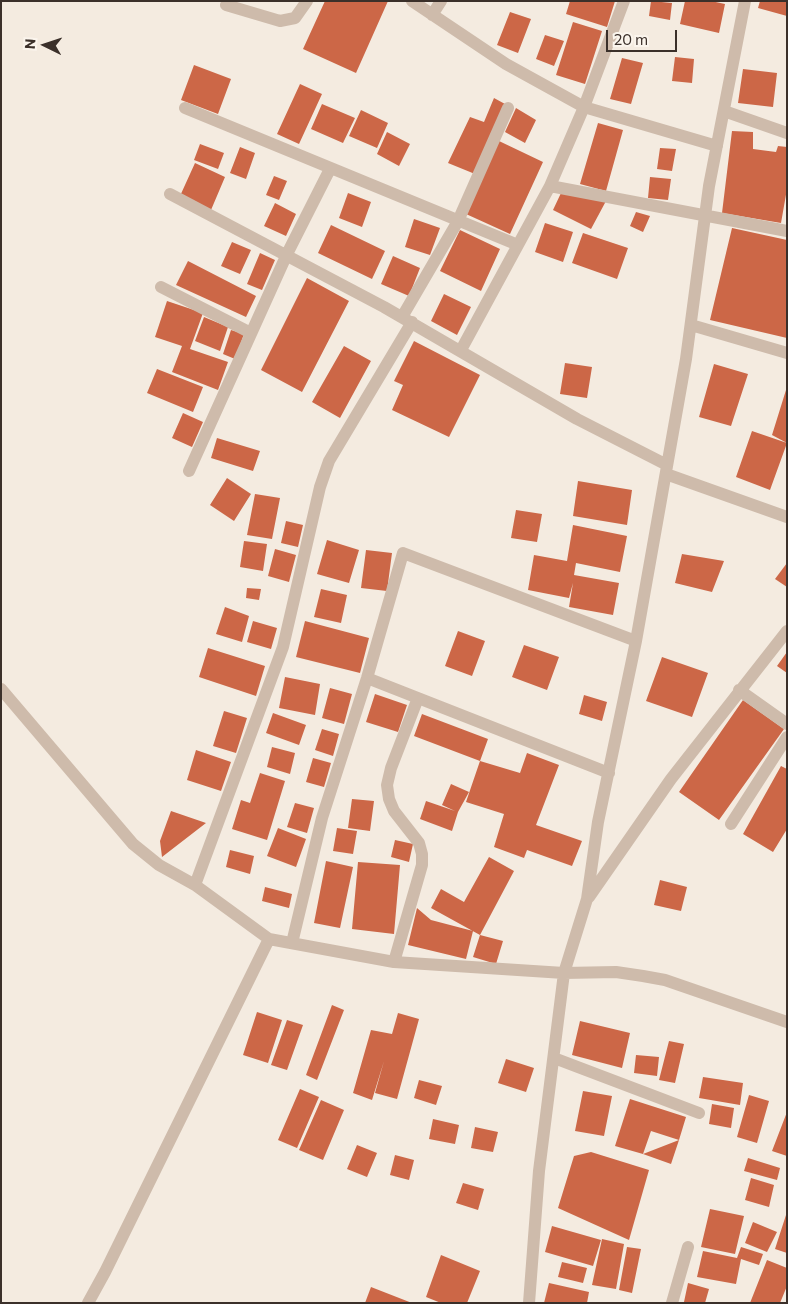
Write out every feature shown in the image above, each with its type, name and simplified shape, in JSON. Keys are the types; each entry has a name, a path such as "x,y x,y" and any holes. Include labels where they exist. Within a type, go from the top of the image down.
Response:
{"street":[{"path":"226,5 280,21 295,18 307,1"},
{"path":"412,1 506,64 584,107 717,146"},
{"path":"432,15 441,1"},
{"path":"461,350 550,186 584,107 624,1"},
{"path":"529,1303 539,1170 564,973 587,899 598,822 636,641 667,469 705,216 745,1"},
{"path":"185,108 518,245"},
{"path":"195,885 283,647 320,487 329,461 407,320 458,221 508,108"},
{"path":"724,111 787,133"},
{"path":"189,471 287,254 330,169"},
{"path":"550,186 787,231"},
{"path":"170,194 287,254 407,320 667,469 787,517"},
{"path":"161,287 251,333"},
{"path":"690,325 787,353"},
{"path":"292,943 322,818 368,678 403,553 636,641"},
{"path":"587,899 671,779 787,631"},
{"path":"368,678 609,773"},
{"path":"1,689 133,844 159,865 195,885 269,939 394,962 564,973 616,972 665,980 787,1022"},
{"path":"740,690 787,724"},
{"path":"394,962 422,865 422,854 419,843 394,811 389,799 387,785 418,698"},
{"path":"731,824 787,737"},
{"path":"88,1303 106,1272 269,939"},
{"path":"554,1058 699,1113"},
{"path":"672,1303 688,1247"}],"building":[{"path":"325,1 388,1 356,73 303,49"},
{"path":"570,1 615,1 607,27 566,14"},
{"path":"651,1 672,3 670,20 649,16"},
{"path":"685,1 711,1 725,4 719,33 680,24"},
{"path":"760,1 787,1 787,16 758,8"},
{"path":"510,12 531,19 518,53 497,45"},
{"path":"573,22 602,31 585,84 556,75"},
{"path":"545,35 564,41 554,66 536,59"},
{"path":"675,57 694,59 692,83 672,81"},
{"path":"622,58 643,63 631,104 610,99"},
{"path":"194,65 231,79 218,114 181,100"},
{"path":"743,69 777,73 773,107 738,103"},
{"path":"300,84 322,94 299,144 277,134"},
{"path":"494,98 505,104 475,174 448,163 470,117 484,122"},
{"path":"322,104 355,118 343,143 311,129"},
{"path":"516,108 536,120 525,143 505,132"},
{"path":"361,110 388,123 377,148 349,136"},
{"path":"598,123 623,130 606,191 580,184"},
{"path":"732,131 753,132 753,149 776,152 778,146 787,147 787,189 781,223 722,213"},
{"path":"387,132 410,144 399,166 377,154"},
{"path":"499,141 543,162 510,234 466,214"},
{"path":"200,144 224,153 218,169 194,160"},
{"path":"240,147 255,153 246,179 230,173"},
{"path":"660,148 676,149 672,171 657,169"},
{"path":"195,163 225,177 211,210 180,196"},
{"path":"274,176 287,181 279,200 266,195"},
{"path":"650,177 671,179 668,200 648,198"},
{"path":"348,193 371,202 362,227 339,218"},
{"path":"561,193 606,201 591,229 553,210"},
{"path":"275,203 296,214 286,236 264,226"},
{"path":"636,212 650,216 643,232 630,226"},
{"path":"414,219 440,228 430,255 405,247"},
{"path":"545,223 573,232 563,262 535,252"},
{"path":"331,225 385,251 372,279 318,253"},
{"path":"732,228 787,240 787,338 710,320"},
{"path":"460,230 500,249 481,291 440,271"},
{"path":"583,233 628,248 617,279 572,263"},
{"path":"232,242 251,250 240,274 221,266"},
{"path":"260,253 275,260 262,290 247,284"},
{"path":"393,256 420,268 409,296 381,284"},
{"path":"188,261 256,296 246,317 176,285"},
{"path":"307,278 349,301 302,392 261,370"},
{"path":"444,294 471,307 457,335 431,321"},
{"path":"167,301 203,313 190,349 228,362 218,390 172,372 182,346 155,337"},
{"path":"204,317 228,327 220,351 195,341"},
{"path":"231,330 244,334 235,359 223,354"},
{"path":"414,341 480,375 449,437 392,410 403,385 394,381"},
{"path":"344,346 371,361 340,418 312,402"},
{"path":"565,363 592,367 587,398 560,394"},
{"path":"714,364 748,374 731,426 699,417"},
{"path":"157,369 203,387 193,412 147,393"},
{"path":"787,390 787,443 772,435"},
{"path":"183,413 203,422 192,447 172,438"},
{"path":"752,431 787,443 770,490 736,477"},
{"path":"217,438 260,451 253,471 211,458"},
{"path":"227,478 251,494 234,521 210,505"},
{"path":"578,481 632,490 627,525 573,516"},
{"path":"255,494 280,498 272,539 247,535"},
{"path":"516,510 542,514 537,542 511,538"},
{"path":"286,521 303,525 298,547 281,543"},
{"path":"573,525 627,536 620,572 576,563 574,575 619,583 613,615 569,607 573,583 569,598 528,590 534,555 567,561"},
{"path":"327,540 359,550 349,583 317,574"},
{"path":"244,541 267,544 263,571 240,567"},
{"path":"275,549 296,555 289,582 268,576"},
{"path":"366,550 392,553 387,591 361,588"},
{"path":"682,554 724,561 712,592 675,583"},
{"path":"787,563 787,587 775,579"},
{"path":"247,588 261,589 259,600 246,598"},
{"path":"321,589 347,595 341,623 314,617"},
{"path":"225,607 249,616 242,642 216,634"},
{"path":"253,621 277,628 271,649 247,642"},
{"path":"305,621 369,638 360,673 296,657"},
{"path":"458,631 485,641 472,676 445,666"},
{"path":"524,645 559,657 547,690 512,677"},
{"path":"208,648 265,666 256,696 199,677"},
{"path":"787,652 787,673 777,666"},
{"path":"662,657 708,673 692,717 646,701"},
{"path":"285,677 320,684 315,715 279,708"},
{"path":"330,688 352,694 344,724 322,718"},
{"path":"375,694 407,705 398,732 366,722"},
{"path":"584,695 607,702 602,721 579,714"},
{"path":"743,700 784,729 719,820 679,792"},
{"path":"224,711 247,718 236,753 213,746"},
{"path":"273,713 306,725 299,745 266,733"},
{"path":"422,714 488,739 480,761 414,736"},
{"path":"322,729 339,734 333,756 315,750"},
{"path":"272,747 295,753 290,774 267,767"},
{"path":"196,750 231,762 221,791 187,780"},
{"path":"527,753 559,765 536,825 582,841 572,866 527,850 524,858 494,847 504,814 466,802 480,761 520,773"},
{"path":"313,758 331,763 324,787 306,782"},
{"path":"781,766 787,769 787,829 773,852 743,834"},
{"path":"260,773 285,781 267,840 232,829 241,800 250,803"},
{"path":"451,784 469,792 458,812 452,831 420,819 426,801 455,811 442,805"},
{"path":"352,799 374,801 370,831 348,828"},
{"path":"295,803 314,808 307,833 287,827"},
{"path":"171,811 206,823 162,857 160,841"},
{"path":"278,828 306,839 296,867 267,856"},
{"path":"337,828 357,831 353,854 333,851"},
{"path":"395,840 413,844 409,862 391,857"},
{"path":"230,850 254,856 250,874 226,867"},
{"path":"489,857 514,871 480,935 431,908 441,889 464,902"},
{"path":"326,861 353,867 340,928 314,923"},
{"path":"358,862 400,865 394,934 352,929"},
{"path":"660,880 687,887 681,911 654,905"},
{"path":"265,887 292,894 289,908 262,901"},
{"path":"417,908 431,920 473,931 466,959 408,945"},
{"path":"480,935 503,941 496,964 473,957"},
{"path":"332,1005 344,1010 317,1080 306,1075"},
{"path":"257,1012 282,1020 268,1063 243,1055"},
{"path":"398,1013 419,1019 397,1099 375,1093 384,1061 372,1100 353,1093 371,1030 392,1034"},
{"path":"287,1020 303,1025 287,1070 271,1065"},
{"path":"580,1021 630,1033 622,1068 572,1055"},
{"path":"669,1041 684,1044 675,1083 659,1080"},
{"path":"636,1055 659,1057 657,1076 634,1073"},
{"path":"506,1059 534,1068 526,1092 498,1083"},
{"path":"703,1077 743,1083 740,1105 699,1098"},
{"path":"419,1080 442,1086 436,1105 414,1098"},
{"path":"300,1089 319,1097 297,1148 278,1140"},
{"path":"583,1091 612,1096 604,1136 575,1131"},
{"path":"749,1095 769,1101 757,1143 737,1137"},
{"path":"630,1099 686,1117 679,1140 651,1131 643,1154 615,1146"},
{"path":"321,1100 344,1110 323,1160 299,1150"},
{"path":"712,1104 734,1108 731,1128 709,1124"},
{"path":"787,1112 787,1156 772,1151"},
{"path":"433,1119 459,1125 455,1144 429,1139"},
{"path":"475,1127 498,1132 493,1152 471,1148"},
{"path":"679,1140 671,1164 643,1154"},
{"path":"357,1145 377,1153 367,1177 347,1169"},
{"path":"591,1152 649,1170 629,1240 558,1208 574,1156"},
{"path":"395,1155 414,1160 409,1180 390,1175"},
{"path":"748,1158 780,1168 777,1180 744,1171"},
{"path":"751,1178 774,1185 769,1207 745,1200"},
{"path":"463,1183 484,1189 478,1210 456,1203"},
{"path":"710,1209 744,1216 735,1254 701,1247"},
{"path":"787,1215 787,1253 775,1249"},
{"path":"753,1222 777,1232 767,1252 745,1243"},
{"path":"552,1226 601,1240 593,1266 545,1252"},
{"path":"602,1239 624,1244 616,1289 592,1285"},
{"path":"627,1247 641,1249 632,1293 619,1290"},
{"path":"741,1247 763,1254 759,1265 741,1259 736,1284 697,1277 703,1251 737,1258"},
{"path":"441,1255 480,1271 467,1303 441,1303 426,1297"},
{"path":"767,1260 787,1268 787,1286 780,1303 750,1303"},
{"path":"562,1262 587,1268 583,1283 558,1277"},
{"path":"549,1283 589,1292 587,1303 544,1303"},
{"path":"688,1283 709,1289 705,1303 684,1302"},
{"path":"371,1287 412,1303 365,1303"}]}
